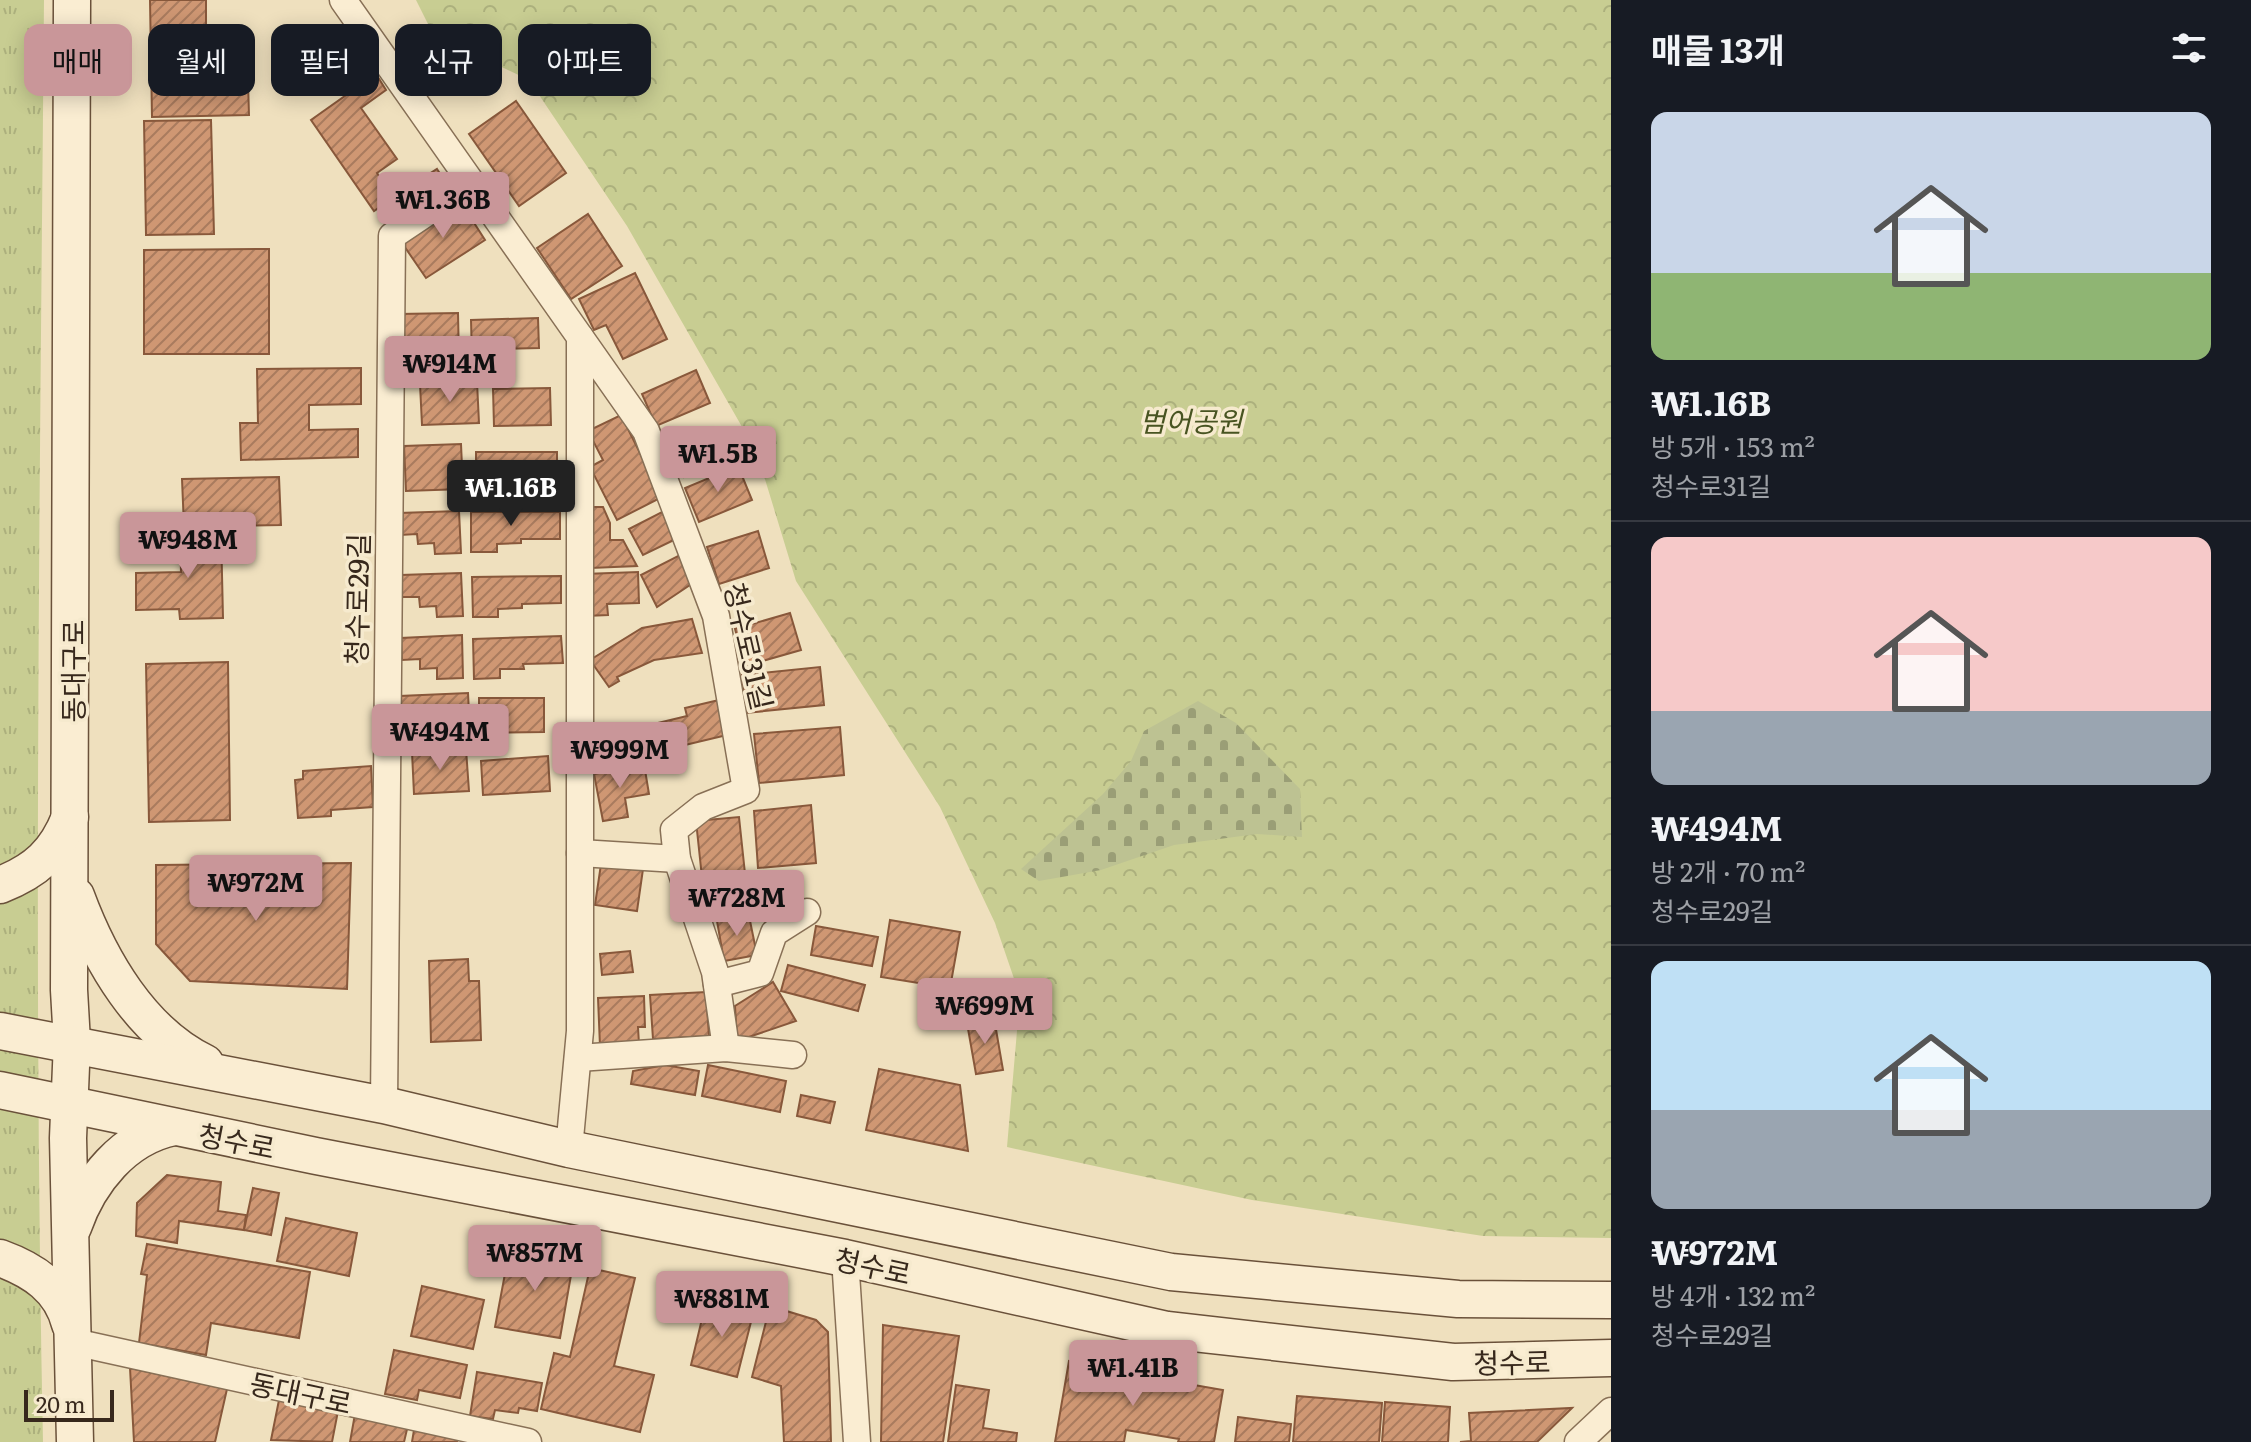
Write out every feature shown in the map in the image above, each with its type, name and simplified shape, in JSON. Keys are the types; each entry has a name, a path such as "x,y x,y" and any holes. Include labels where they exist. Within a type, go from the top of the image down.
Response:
{"main road":[{"name":"동대구로","path":"72,0 72,1042 69,1236 75,1442"},
{"path":"0,885 24,876 44,861 65,829 72,792"},
{"path":"71,882 110,968 150,1022 175,1048 235,1078"},
{"name":"청수로","path":"0,1031 72,1042 235,1078 384,1105 569,1149 1171,1272 1458,1299 1611,1300"},
{"name":"청수로","path":"0,1090 845,1258 1167,1330 1453,1362 1611,1358"},
{"path":"69,1236 78,1212 106,1168 125,1150 155,1131 174,1127"},
{"path":"0,1258 25,1267 49,1285 67,1311 74,1342"}],"street":[{"name":"청수로31길","path":"343,0 646,431 716,616 746,790 703,807 674,830 677,859 717,984 726,1048"},
{"name":"청수로29길","path":"384,1105 392,236 471,183"},
{"path":"569,1149 578,1058 580,337"},
{"path":"580,853 677,859"},
{"path":"717,984 760,973 774,933 807,912"},
{"path":"578,1058 726,1048 793,1055"},
{"path":"845,1258 857,1442"},
{"name":"동대구로","path":"74,1342 528,1442"},
{"path":"1578,1442 1611,1411"}],"green space":[{"path":"0,0 44,0 44,24 24,24 24,96 43,96 38,901 43,1442 0,1442"},
{"name":"범어공원","path":"416,0 1611,0 1611,1238 1483,1236 1252,1200 1007,1147 1020,996 995,923 940,807 796,581 757,453 627,226 540,96 651,96 651,24 518,24 518,75 502,67 502,24 428,24"},
{"path":"1198,701 1236,723 1300,789 1302,837 1257,834 1174,845 1101,870 1039,881 1021,869 1103,794 1131,761 1144,731"}],"building":[{"path":"150,0 206,0 206,24 150,24"},
{"path":"379,79 386,90 379,95"},
{"path":"152,96 248,96 249,115 152,117"},
{"path":"345,96 378,96 361,108 397,159 377,173 394,197 374,211 311,120"},
{"path":"516,101 566,173 519,206 469,134"},
{"path":"211,120 214,234 146,235 144,121"},
{"path":"437,169 446,183 421,199 412,185"},
{"path":"460,201 485,240 426,278 400,240"},
{"path":"588,214 622,266 571,299 537,248"},
{"path":"269,249 269,354 144,354 144,250"},
{"path":"635,273 667,339 623,359 606,325 594,330 579,299"},
{"path":"458,313 459,359 429,360 429,343 399,344 398,314"},
{"path":"538,318 539,348 493,349 494,357 472,358 471,320"},
{"path":"361,368 361,404 309,405 309,430 358,429 358,457 241,460 240,423 258,423 257,369"},
{"path":"696,370 710,403 656,426 642,394"},
{"path":"477,382 479,423 422,425 420,384"},
{"path":"550,388 551,425 494,426 493,389"},
{"path":"621,415 662,497 617,520 590,467 603,460 588,431"},
{"path":"726,439 734,459 684,477 677,457"},
{"path":"461,444 463,489 406,491 404,446"},
{"path":"476,452 557,452 557,494 476,493"},
{"path":"738,466 752,500 699,522 685,488"},
{"path":"279,477 281,525 184,527 182,479"},
{"path":"589,507 603,507 610,523 610,540 623,540 637,566 591,568"},
{"path":"459,511 461,553 435,554 434,543 418,544 417,534 400,535 399,513"},
{"path":"471,512 560,512 560,539 521,539 521,543 497,544 497,552 471,552"},
{"path":"662,512 676,539 643,555 629,529"},
{"path":"221,531 223,618 180,619 179,609 136,610 136,573 181,572 180,532"},
{"path":"758,531 769,568 719,584 707,547"},
{"path":"682,554 696,581 657,607 641,575"},
{"path":"638,572 639,603 607,604 608,615 586,616 584,574"},
{"path":"461,573 463,616 437,617 436,606 420,607 419,597 402,597 401,575"},
{"path":"561,576 561,603 522,604 522,608 498,609 498,617 473,617 472,577"},
{"path":"790,613 801,650 745,666 735,629"},
{"path":"692,619 702,653 654,660 617,677 619,681 609,687 590,660 642,628"},
{"path":"462,635 463,678 437,679 437,668 420,669 420,659 402,660 401,638"},
{"path":"561,636 563,663 523,664 524,669 500,669 500,678 474,679 473,639"},
{"path":"228,662 230,820 149,822 146,664"},
{"path":"820,667 824,705 746,713 742,675"},
{"path":"468,693 470,734 447,735 447,725 423,726 422,719 402,719 400,696"},
{"path":"479,698 544,698 544,732 479,733"},
{"path":"719,700 727,735 643,755 637,728 687,716 685,708"},
{"path":"840,727 844,775 759,783 754,734"},
{"path":"466,749 469,791 414,794 412,752"},
{"path":"548,756 550,791 483,795 481,761"},
{"path":"644,764 649,794 625,798 628,817 603,821 594,774"},
{"path":"371,766 373,807 331,810 331,816 298,818 295,780 303,779 303,771"},
{"path":"811,805 816,863 758,868 754,811"},
{"path":"739,817 746,883 703,887 696,821"},
{"path":"351,863 347,989 190,981 156,944 156,865"},
{"path":"601,864 643,869 637,911 595,905"},
{"path":"749,916 757,955 724,961 717,921"},
{"path":"890,920 960,932 950,988 881,977"},
{"path":"816,926 878,937 872,966 811,955"},
{"path":"630,951 633,972 602,975 600,954"},
{"path":"468,959 469,981 479,981 481,1040 431,1042 429,961"},
{"path":"788,965 865,985 858,1011 781,991"},
{"path":"773,982 796,1021 737,1041 735,1006"},
{"path":"706,992 709,1036 653,1039 650,995"},
{"path":"644,996 645,1027 638,1027 639,1044 600,1046 598,998"},
{"path":"994,1018 1003,1070 976,1074 967,1023"},
{"path":"665,1065 699,1071 695,1095 631,1084 633,1071"},
{"path":"708,1065 786,1081 780,1112 702,1096"},
{"path":"879,1069 960,1085 968,1151 866,1130"},
{"path":"801,1095 835,1102 830,1123 797,1116"},
{"path":"167,1175 221,1182 218,1211 246,1215 244,1230 179,1221 177,1243 136,1236 137,1203"},
{"path":"253,1188 279,1193 271,1235 244,1230"},
{"path":"286,1218 357,1233 349,1276 277,1261"},
{"path":"147,1244 310,1272 299,1338 211,1323 206,1355 139,1343 147,1275 141,1274"},
{"path":"510,1247 574,1258 560,1338 495,1327"},
{"path":"590,1268 635,1278 614,1366 654,1375 640,1432 541,1409 554,1353 570,1357"},
{"path":"422,1286 484,1300 473,1349 411,1336"},
{"path":"706,1302 753,1314 737,1377 691,1365"},
{"path":"770,1306 816,1320 828,1332 831,1442 784,1442 781,1386 752,1377"},
{"path":"883,1325 959,1336 943,1442 881,1442"},
{"path":"394,1350 467,1365 460,1398 419,1390 417,1400 385,1394"},
{"path":"1069,1361 1137,1373 1135,1382 1187,1391 1188,1384 1223,1390 1214,1442 1178,1442 1179,1439 1126,1430 1124,1442 1055,1442"},
{"path":"130,1368 227,1389 215,1442 134,1442"},
{"path":"477,1372 542,1383 537,1411 519,1408 518,1413 495,1410 493,1419 470,1416"},
{"path":"956,1385 989,1390 983,1428 1017,1433 1016,1442 948,1442"},
{"path":"1297,1396 1382,1403 1379,1442 1293,1442"},
{"path":"279,1400 338,1411 332,1442 271,1440"},
{"path":"1385,1402 1450,1407 1448,1442 1382,1442"},
{"path":"1572,1408 1537,1442 1460,1442 1471,1441 1469,1413"},
{"path":"355,1414 408,1425 404,1442 350,1442"},
{"path":"1238,1417 1291,1424 1289,1442 1235,1442"},
{"path":"414,1430 458,1437 457,1442 412,1442"}]}
